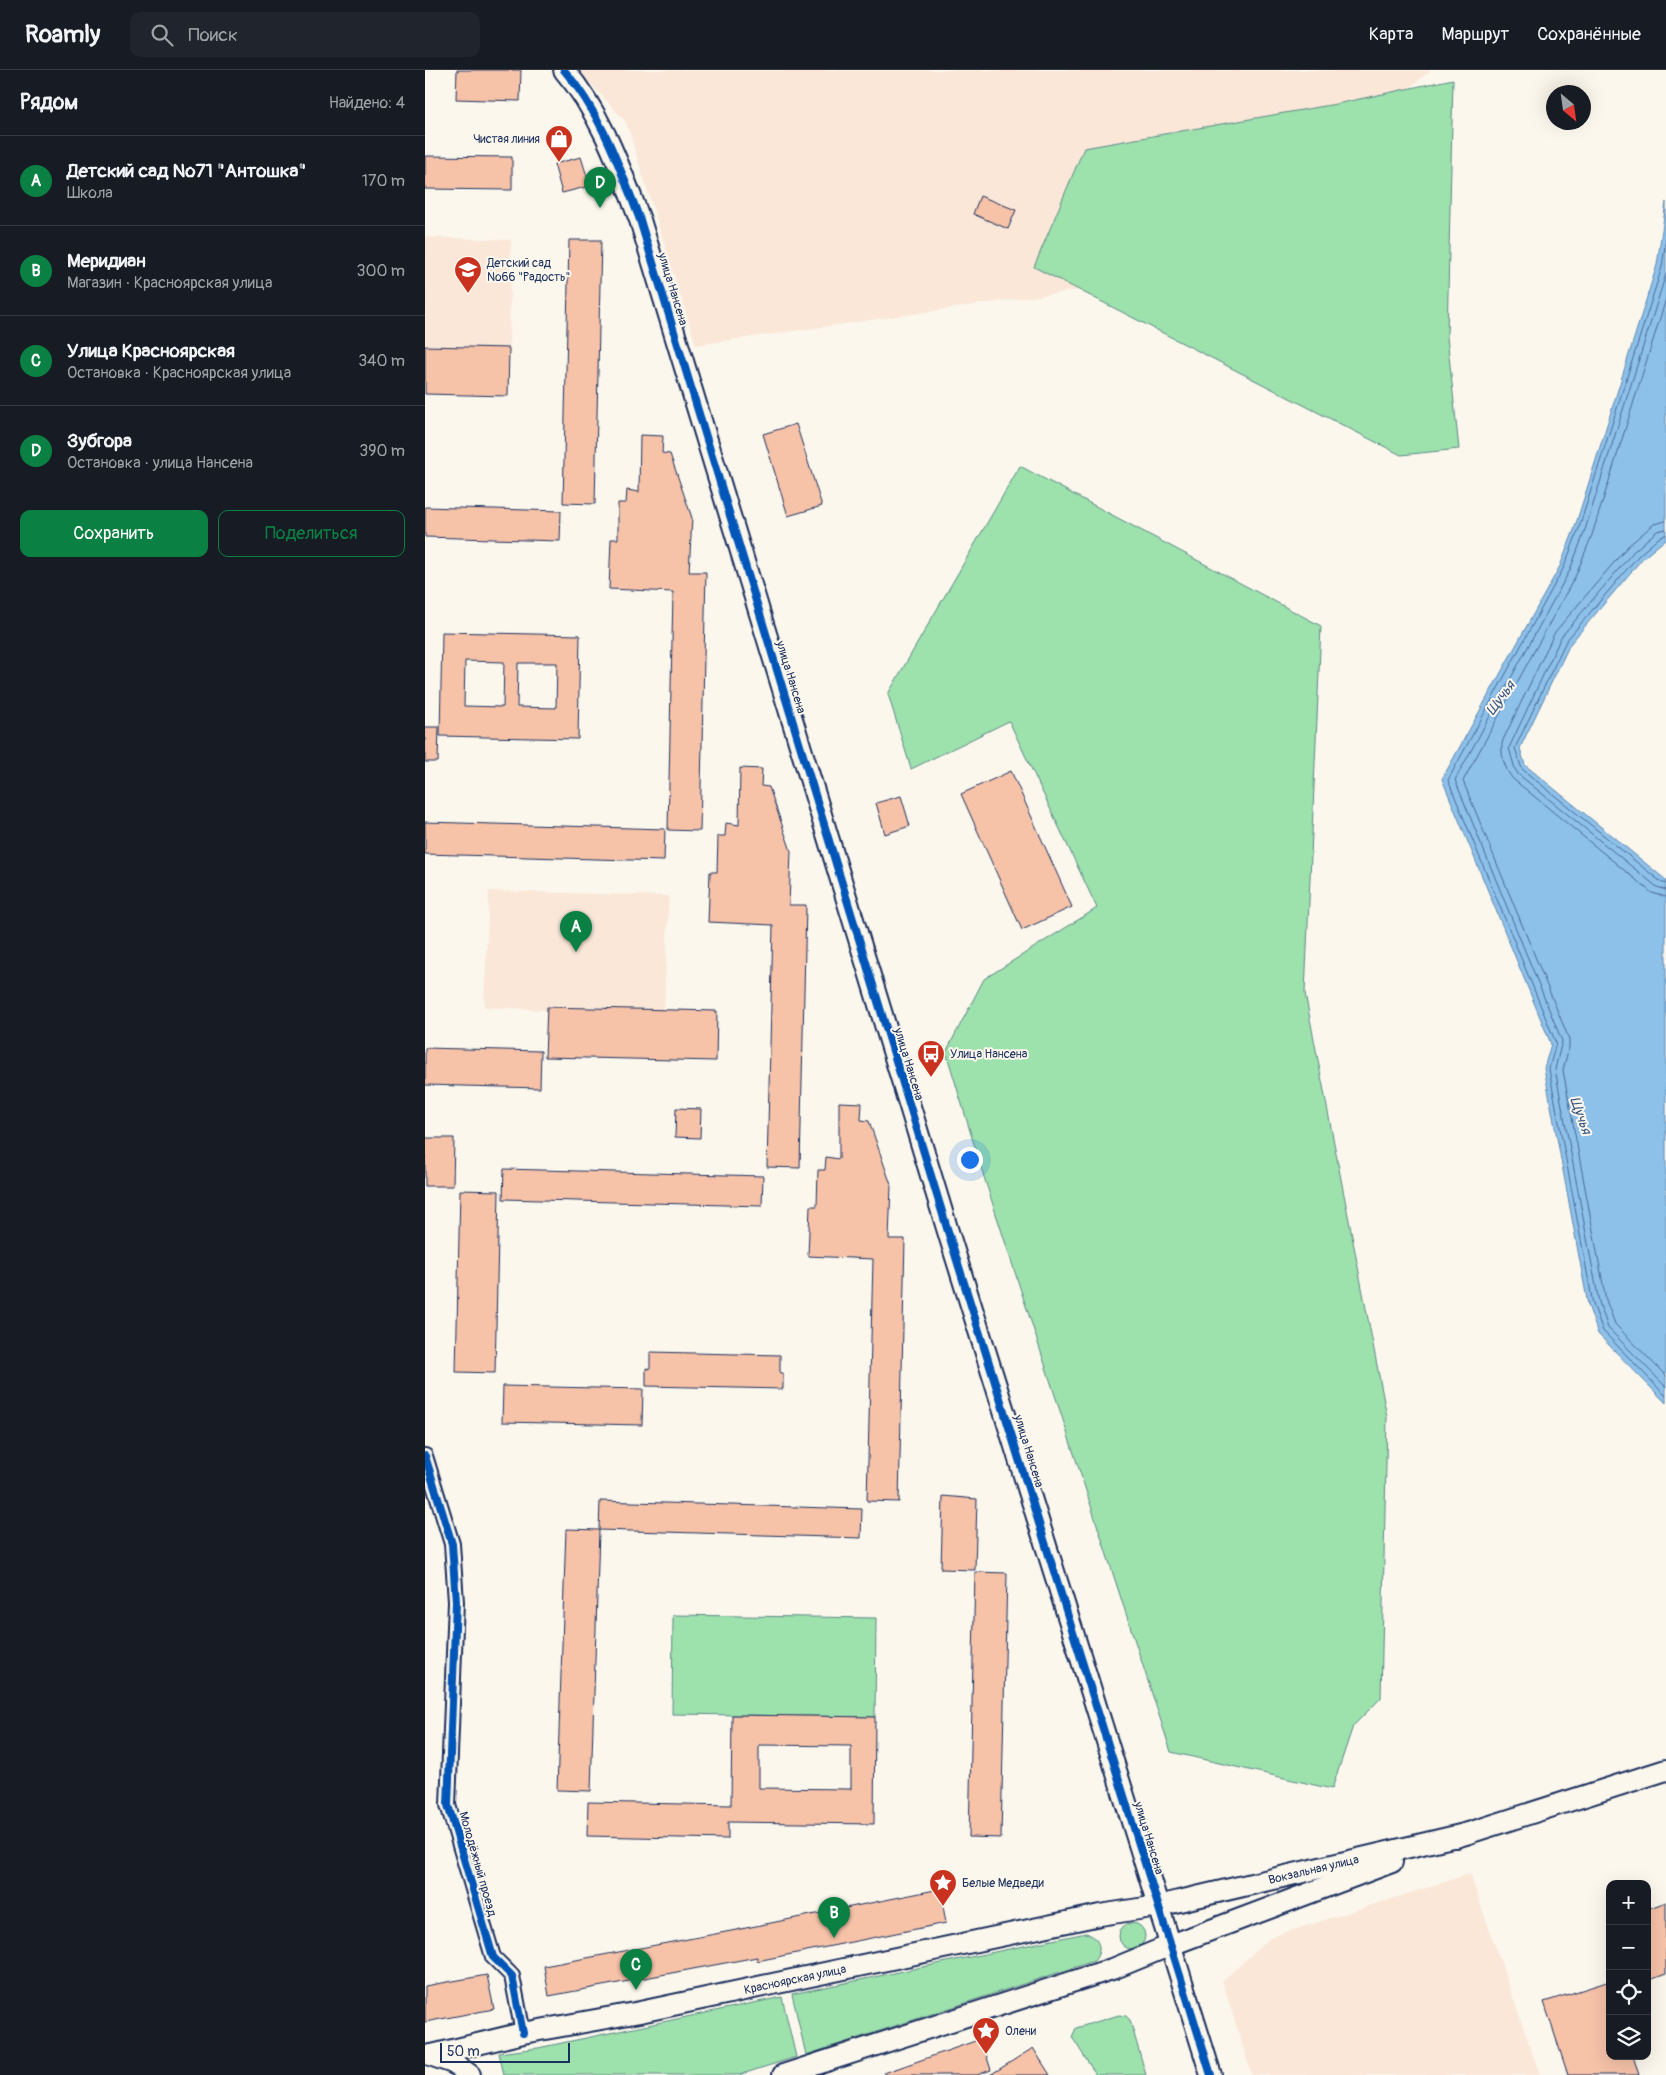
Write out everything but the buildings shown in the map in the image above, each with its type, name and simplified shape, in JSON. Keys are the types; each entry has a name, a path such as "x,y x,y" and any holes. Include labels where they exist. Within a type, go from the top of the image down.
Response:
{"street":[{"name":"улица Нансена","path":"564,70 590,105 613,151 640,220 953,1248 1211,2075"},
{"name":"Молодёжный проезд","path":"425,1456 452,1544 454,1571 456,1602 448,1805 493,1957 511,1976 523,2034"},
{"name":"Вокзальная улица","path":"1171,1945 1469,1833 1666,1770"},
{"name":"Вокзальная улица","path":"1158,1906 1469,1833"},
{"name":"Красноярская улица","path":"428,2054 640,2012 1091,1917 1158,1906"},
{"path":"783,2075 1115,1968 1171,1945"},
{"name":"Красноярская улица","path":"428,2054 453,2062 470,2075"}],"shaded area":[{"path":"578,70 1431,70 1335,150 1107,286 696,345 626,122"},
{"name":"Детский сад №66 \"Радость\"","path":"425,237 511,240 508,396 425,394"},
{"path":"489,891 669,896 664,1009 717,1011 716,1061 545,1057 546,1010 484,1007"},
{"path":"1470,1874 1540,2075 1252,2075 1222,1981 1271,1937"}],"green space":[{"path":"1453,79 1447,337 1459,449 1401,455 1034,267 1084,148 1336,104"},
{"path":"1020,466 1321,626 1305,993 1387,1417 1381,1698 1353,1726 1332,1789 1171,1752 984,1177 946,1052 984,979 1097,908 1009,721 911,769 888,694"},
{"path":"673,1615 876,1618 875,1717 672,1714"},
{"path":"1132,1923 1141,1927 1145,1936 1141,1945 1132,1949 1123,1945 1119,1936 1123,1927"},
{"path":"1086,1933 1091,1935 1099,1945 1099,1953 1094,1961 806,2055 792,1994"},
{"path":"782,1997 796,2057 739,2075 504,2075 499,2053 538,2048"},
{"path":"1119,2015 1126,2016 1130,2020 1146,2075 1096,2075 1072,2037 1076,2028"}],"water":[{"name":"Щучья","path":"1666,202 1666,539 1642,559 1570,644 1520,748 1525,765 1666,880 1666,1403 1598,1334 1588,1305 1544,1068 1551,1044 1442,779 1560,566 1574,530 1657,265"}],"cycle path":[{"path":"564,70 589,104 599,123 617,161 640,220 950,1238 1211,2075"},
{"path":"425,1456 452,1544 456,1602 448,1805 493,1957 512,1976 523,2033"}],"place":[{"name":"Чистая линия","path":"559,163"},
{"name":"Зубгора","path":"600,208"},
{"name":"Детский сад №66 \"Радость\"","path":"468,294"},
{"name":"Детский сад №71 \"Антошка\"","path":"576,952"},
{"name":"Улица Нансена","path":"931,1078"},
{"name":"Белые Медведи","path":"943,1907"},
{"name":"Меридиан","path":"834,1938"},
{"name":"Улица Красноярская","path":"636,1990"},
{"name":"Олени","path":"986,2055"}]}
